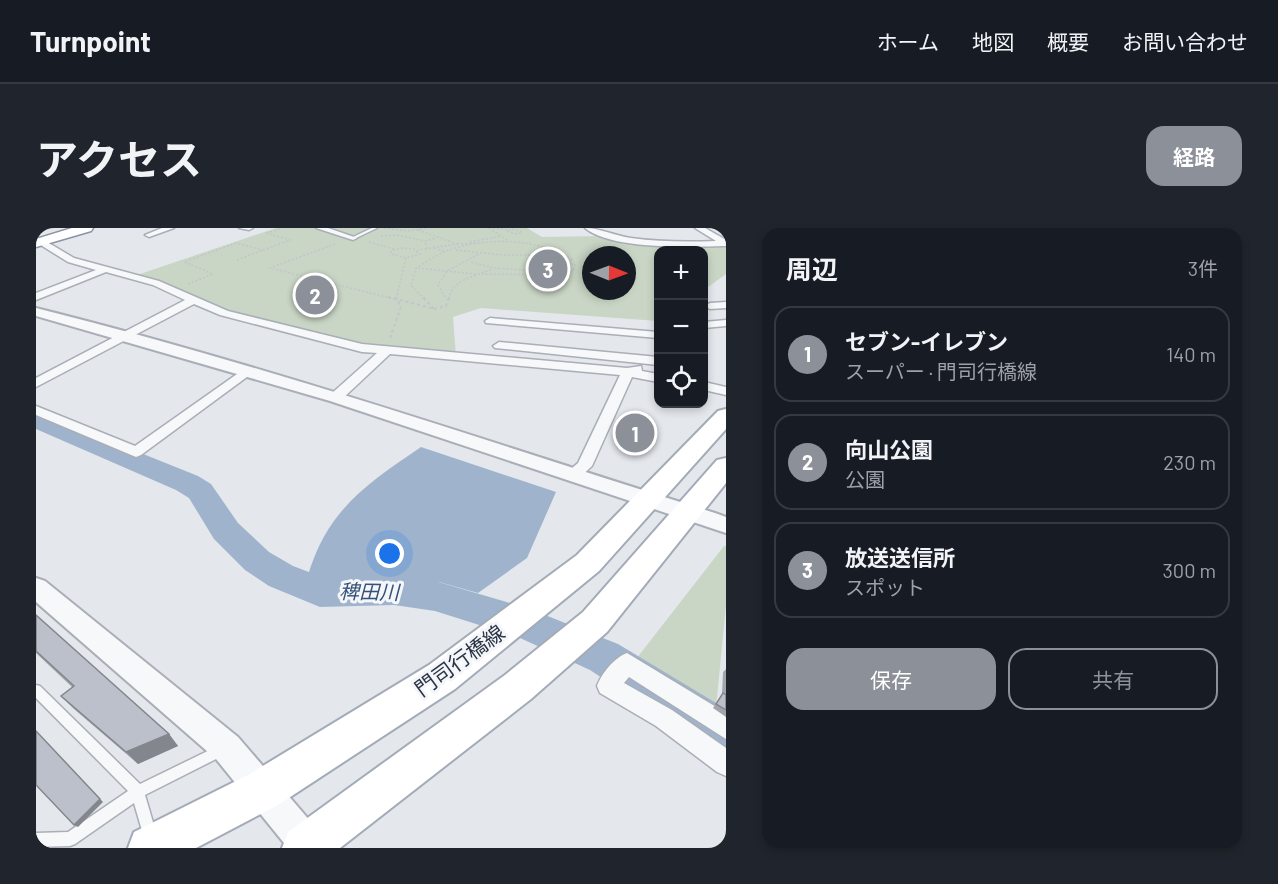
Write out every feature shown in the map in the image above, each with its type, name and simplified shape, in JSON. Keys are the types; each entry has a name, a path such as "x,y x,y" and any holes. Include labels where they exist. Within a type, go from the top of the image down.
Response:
{"highway":[{"path":"38,242 75,228"},
{"path":"38,242 86,228"}],"main road":[{"name":"門司行橋線","path":"151,847 263,790 442,677 588,564 726,416"},
{"path":"308,847 518,687 595,622 726,466"}],"street":[{"path":"243,228 249,228"},
{"path":"320,228 353,238"},
{"path":"589,228 605,236 633,240 698,245 726,243"},
{"path":"622,228 633,240"},
{"path":"699,228 726,243"},
{"path":"149,235 169,230"},
{"path":"663,235 670,243"},
{"path":"38,242 71,260 156,283 224,313 362,348 628,372 654,377"},
{"path":"36,297 106,269"},
{"path":"36,383 193,300"},
{"path":"36,304 247,371 340,393"},
{"path":"710,306 726,305"},
{"path":"36,312 128,333 340,393 578,471 608,489 687,511 726,525"},
{"path":"490,321 654,335"},
{"path":"708,325 726,323"},
{"path":"499,346 654,361"},
{"path":"340,393 386,351"},
{"path":"578,471 628,372 654,362"},
{"path":"36,410 136,452 247,371"},
{"path":"708,387 726,391"},
{"path":"36,588 227,747 308,847"},
{"path":"726,727 627,663 608,686 664,718 726,763"}],"lane":[{"path":"353,238 375,228"},
{"path":"36,690 138,792 151,847"},
{"path":"36,840 70,839 138,792 227,747"}],"path":[{"path":"237,260 290,240 267,233 282,228"},
{"path":"384,228 399,230 427,228"},
{"path":"489,228 509,241"},
{"path":"493,228 517,229 522,231 519,234"},
{"path":"399,230 397,235 425,241 438,237"},
{"path":"418,230 457,244 509,241 538,246 573,260 567,262"},
{"path":"508,230 509,233 526,237"},
{"path":"494,268 456,284 450,291 449,302 446,306 434,309 270,268 353,238 394,249 417,250 501,236"},
{"path":"425,241 427,249"},
{"path":"434,309 411,285 416,268 449,250 509,241"},
{"path":"172,290 213,274 184,262 236,243 262,250"},
{"path":"435,248 441,251 539,255 575,265 573,271 568,273 494,268 470,262"},
{"path":"394,249 390,252 393,256 406,258 418,255 417,250"},
{"path":"445,297 438,285 447,271 483,253"},
{"path":"386,351 401,307 396,299 406,258"},
{"path":"416,268 475,274 570,275"}],"green space":[{"path":"276,228 527,228 542,237 605,236 698,245 726,243 726,274 708,287 708,246 654,246 654,321 481,308 453,317 456,357 386,351 224,313 134,276"},
{"path":"726,546 726,605 715,718 633,663"}],"water":[{"path":"421,447 556,492 527,558 478,593 439,582 396,581 335,585 308,575 326,532 338,515 367,486"}],"building":[{"path":"36,615 169,734 126,752 61,696 74,686 36,651"},
{"path":"723,693 726,695 726,710 716,704"},
{"path":"36,731 100,799 74,825 36,785"}],"waterway":[{"name":"稗田川","path":"36,419 187,483 200,491 226,531 257,561 281,576 320,592 394,591 435,596 530,625 604,657 726,734"}],"place":[{"name":"放送送信所","path":"548,269"},
{"name":"向山公園","path":"315,295"},
{"name":"セブン-イレブン","path":"635,433"}]}
